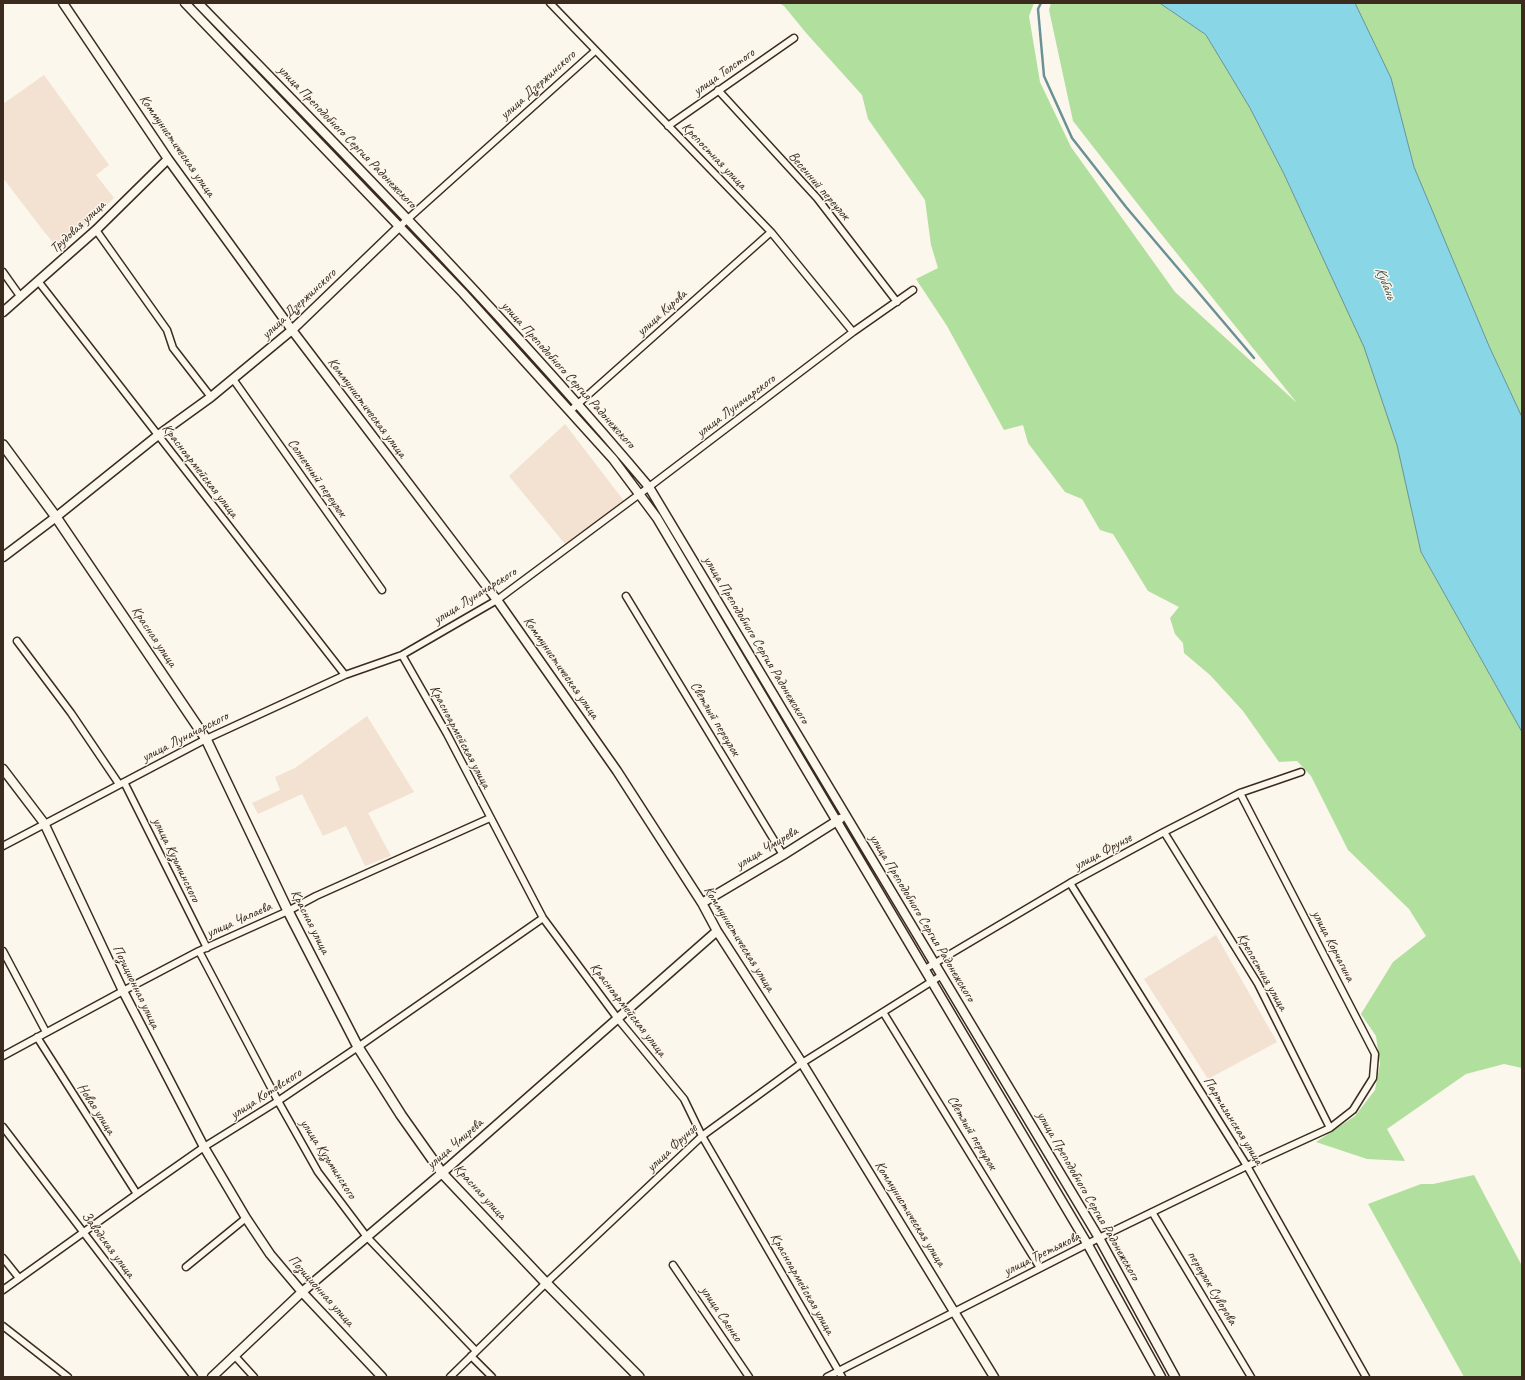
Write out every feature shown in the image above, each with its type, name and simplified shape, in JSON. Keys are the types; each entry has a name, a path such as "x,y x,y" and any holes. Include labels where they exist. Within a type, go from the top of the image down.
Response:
{"main road":[{"name":"Красная улица","path":"3,445 56,517 206,739 288,911 358,1047 401,1115 442,1173 546,1283 639,1377"}],"street":[{"name":"Коммунистическая улица","path":"63,3 168,159 292,330 497,600 617,771 802,1063 994,1377"},
{"name":"улица Преподобного Сергия Радонежского","path":"185,3 400,226 570,411 613,459 657,518 1088,1245 1161,1377"},
{"name":"улица Преподобного Сергия Радонежского","path":"198,3 408,219 578,404 649,487 1099,1238 1175,1377"},
{"name":"Крепостная улица","path":"550,3 771,232 853,332"},
{"name":"улица Толстого","path":"668,126 794,38"},
{"name":"улица Дзержинского","path":"3,556 56,517 158,436 211,397 292,330 400,226 595,51"},
{"name":"Весенний переулок","path":"718,90 817,198 897,302"},
{"name":"Трудовая улица","path":"3,312 96,230 168,159"},
{"path":"96,230 167,330 173,348 211,397"},
{"name":"улица Кирова","path":"570,411 771,232"},
{"path":"3,272 20,296"},
{"name":"Красноармейская улица","path":"38,281 345,675"},
{"name":"улица Луначарского","path":"3,846 44,823 206,739 345,675 402,655 497,600 853,332 913,290"},
{"name":"Солнечный переулок","path":"233,379 382,590"},
{"name":"Светлый переулок","path":"626,596 783,855"},
{"name":"улица Кузьминского","path":"17,641 122,783 207,948"},
{"name":"Красноармейская улица","path":"402,655 447,734 543,918 618,1019 684,1099 702,1136 840,1374"},
{"name":"Позиционная улица","path":"3,769 44,823 122,991 204,1148 246,1218 270,1254 302,1292 382,1377"},
{"name":"улица Фрунзе","path":"925,969 1070,883 1164,832 1240,793 1301,772"},
{"name":"улица Корчагина","path":"1240,793 1375,1054 1373,1078 1353,1110"},
{"name":"улица Чмирева","path":"702,903 846,816"},
{"name":"улица Чапаева","path":"3,1056 199,951 288,911 316,896 490,818"},
{"name":"Крепостная улица","path":"1164,832 1258,984 1330,1128"},
{"name":"Партизанская улица","path":"1070,883 1247,1166 1366,1377"},
{"name":"улица Котовского","path":"3,1290 137,1194 358,1047 543,918"},
{"name":"улица Чмирева","path":"212,1377 302,1292 442,1173 717,931"},
{"path":"3,950 46,1032"},
{"name":"улица Кузьминского","path":"199,951 278,1101 318,1172 367,1237 476,1351"},
{"name":"улица Фрунзе","path":"450,1377 546,1283 702,1136 802,1063 942,975"},
{"name":"Светлый переулок","path":"883,1012 1040,1268"},
{"name":"Новая улица","path":"37,1037 137,1194"},
{"name":"улица Третьякова","path":"828,1377 840,1374 955,1311 1088,1245 1099,1238 1247,1166 1330,1128 1353,1110"},
{"name":"Заводская улица","path":"3,1128 194,1377"},
{"name":"переулок Суворова","path":"1152,1212 1252,1377"},
{"path":"186,1267 246,1218"},
{"path":"3,1258 19,1278"},
{"name":"улица Саенко","path":"673,1265 749,1377"},
{"path":"3,1326 68,1377"},
{"path":"234,1355 254,1377"},
{"path":"471,1356 492,1377"}],"shaded area":[{"path":"44,75 109,165 96,175 114,198 59,250 3,178 3,104"},
{"path":"565,424 624,501 565,544 509,476"},
{"path":"367,716 414,792 368,813 391,856 365,866 346,826 323,836 302,794 258,814 252,803 280,790 275,777 295,768"},
{"path":"1216,935 1277,1042 1208,1079 1144,979"}],"green space":[{"path":"779,3 1034,3 1029,16 1040,82 1071,147 1175,292 1297,403 1158,230 1073,121 1049,10 1051,3 1160,3 1206,35 1250,108 1284,174 1364,346 1397,445 1421,552 1522,732 1522,1068 1504,1064 1466,1074 1387,1129 1405,1161 1367,1159 1316,1142 1355,1116 1375,1090 1380,1064 1376,1036 1361,1014 1393,962 1426,936 1409,909 1348,850 1311,776 1297,761 1279,762 1243,711 1210,675 1184,653 1183,643 1175,634 1170,618 1179,607 1148,591 1113,534 1100,530 1082,499 1065,492 1028,443 1023,425 1004,430 947,326 916,279 938,268 931,245 925,200 868,119 862,95 784,6"},
{"path":"1355,3 1522,3 1522,417 1489,346 1414,167 1391,78"},
{"path":"1474,1175 1522,1266 1522,1377 1464,1377 1368,1204 1421,1184 1433,1184"}],"water":[{"name":"Кубань","path":"1160,3 1355,3 1391,78 1414,167 1489,346 1522,417 1522,732 1421,552 1397,445 1364,347 1284,174 1250,108 1206,35"}],"waterway":[{"path":"1041,3 1038,9 1044,76 1072,138 1126,207 1254,358"}]}
